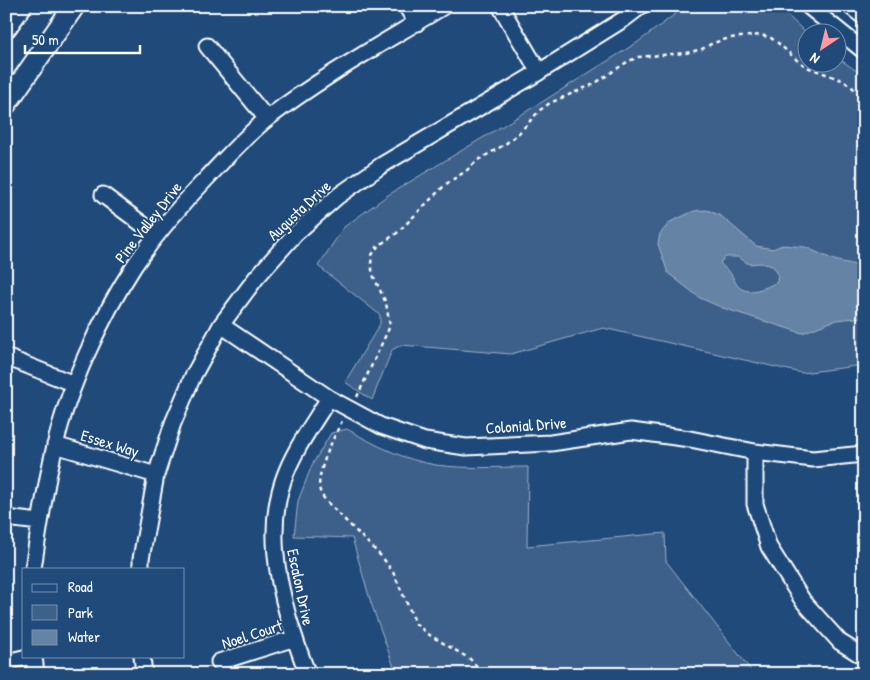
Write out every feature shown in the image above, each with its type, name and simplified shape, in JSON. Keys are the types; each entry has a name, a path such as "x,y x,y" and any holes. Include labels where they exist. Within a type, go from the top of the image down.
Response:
{"main road":[{"path":"6,27 21,6"},
{"path":"6,104 74,6"}],"street":[{"path":"406,6 417,23"},
{"name":"Pine Valley Drive","path":"33,568 55,445 74,384 115,300 134,267 157,235 185,201 235,148 267,119 322,80 444,6"},
{"path":"500,6 539,72"},
{"name":"Augusta Drive","path":"141,568 156,475 173,423 193,376 221,325 256,278 295,234 338,196 382,165 539,72 624,19 641,6"},
{"path":"808,6 864,51"},
{"path":"850,6 864,17"},
{"path":"207,46 267,119"},
{"path":"102,195 157,235"},
{"name":"Colonial Drive","path":"221,325 329,398 381,426 425,441 466,447 551,443 631,431 813,460 864,454"},
{"path":"6,357 74,384"},
{"name":"Escalon Drive","path":"308,674 295,638 277,571 274,550 277,506 283,481 290,464 329,398"},
{"name":"Essex Way","path":"55,445 156,475"},
{"path":"755,452 754,504 769,547 802,601 840,642 864,657"},
{"path":"6,518 40,522"},
{"name":"Noel Court","path":"220,662 295,638"},
{"path":"6,662 24,658"},
{"path":"33,658 36,674"},
{"path":"142,658 144,674"}],"path":[{"path":"360,392 390,326 386,303 371,264 372,255 378,246 397,233 446,184 466,171 478,160 504,145 519,133 540,110 550,103 594,84 638,57 686,53 730,38 761,35 771,38 778,43 798,62 842,80 864,99"},
{"path":"337,431 322,471 319,482 320,492 326,501 383,558 394,574 416,624 428,634 470,659 484,674"}],"green space":[{"path":"686,6 778,6 798,25 798,72 848,72 848,65 864,76 864,365 802,373 603,328 511,354 401,345 392,350 372,400 345,382 380,324 380,315 318,266 344,227 388,195 638,42"},
{"path":"347,429 390,451 424,463 482,468 528,467 527,546 665,533 666,561 754,674 409,674 394,667 371,603 352,538 294,536 298,501 312,465 331,433"}],"water":[{"path":"707,210 721,216 756,246 773,249 782,245 805,247 834,260 864,267 864,317 836,320 802,333 723,308 700,298 668,273 658,244 660,234 670,222 694,211","holes":["725,257 738,257 749,264 760,263 773,266 778,274 777,282 751,291 741,289 731,274 720,263"]}]}
